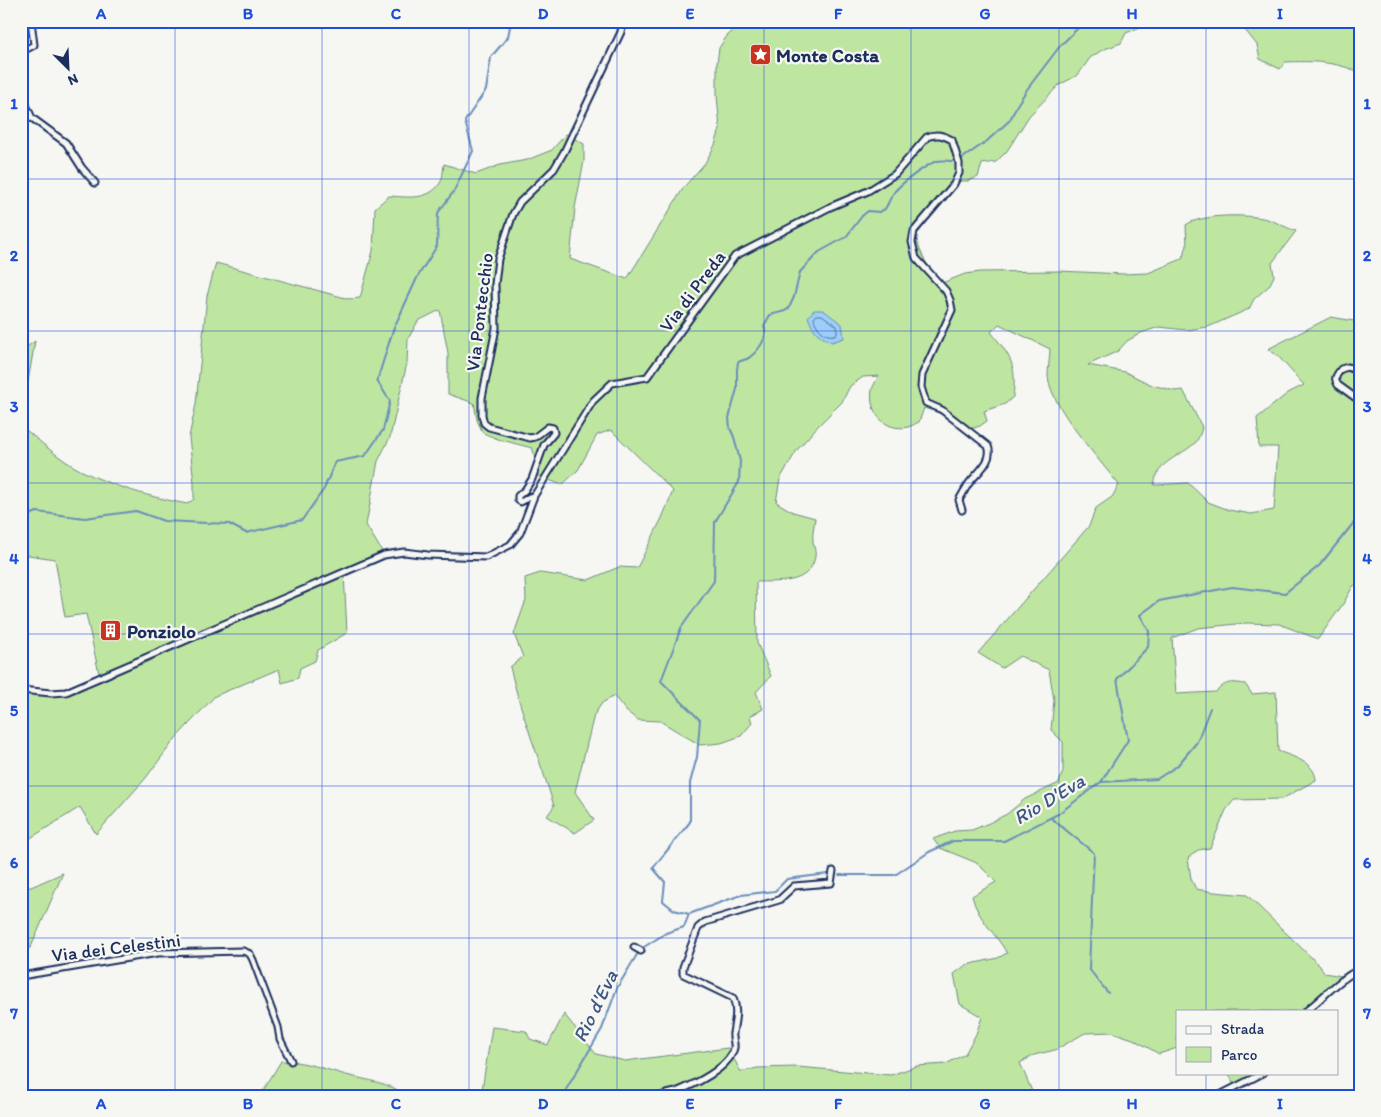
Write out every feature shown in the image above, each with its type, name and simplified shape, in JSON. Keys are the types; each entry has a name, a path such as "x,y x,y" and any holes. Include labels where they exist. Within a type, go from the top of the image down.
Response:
{"street":[{"path":"21,52 34,45 31,21"},
{"name":"Via Pontecchio","path":"534,496 521,502 518,500 518,496 526,490 532,479 544,445 554,433 554,428 548,427 535,437 530,438 489,427 484,423 482,415 482,398 496,328 495,284 498,259 520,202 554,169 565,150 621,32 623,21"},
{"path":"21,94 32,118 66,142 82,168 95,183"},
{"path":"21,119 32,118"},
{"name":"Via di Preda","path":"534,496 592,400 612,383 647,377 735,256 830,207 868,191 895,174 927,137 934,134 945,136 952,140 958,161 959,173 954,184 914,231 912,242 916,258 946,292 952,310 922,375 922,387 926,403 942,410 988,446 990,451 987,461 969,483 959,500 962,510"},
{"path":"1360,372 1348,367 1341,369 1335,377 1338,385 1360,401"},
{"path":"21,690 51,693 66,692 384,555 404,552 428,555 486,557 510,545 520,533 534,496"},
{"path":"661,1096 676,1092 712,1074 729,1057 734,1048 732,1036 737,1007 733,998 683,974 683,967 698,928 705,922 779,900 794,886 831,882 833,871"},
{"path":"634,947 641,950"},
{"name":"Via dei Celestini","path":"21,976 158,953 243,951 250,954 253,960 278,1027 280,1039 291,1061"},
{"path":"1307,1010 1347,975 1360,969"},
{"path":"1218,1096 1261,1074"}],"green space":[{"path":"744,21 1157,21 1126,33 1121,43 1102,50 1090,58 1078,75 1059,85 1029,116 1007,151 996,162 982,164 978,177 968,181 956,181 916,236 926,262 942,283 965,274 980,272 1148,273 1182,259 1187,246 1186,225 1193,221 1213,217 1259,217 1296,231 1272,263 1274,276 1269,286 1254,299 1249,309 1208,327 1186,330 1159,327 1141,333 1127,341 1118,351 1088,365 1125,372 1152,385 1175,391 1183,390 1202,427 1196,442 1170,460 1160,470 1154,485 1188,483 1208,502 1229,510 1251,514 1274,510 1278,447 1259,447 1257,418 1288,393 1304,385 1278,356 1268,349 1331,317 1360,322 1360,583 1353,586 1343,604 1318,639 1279,624 1246,623 1198,628 1172,638 1176,694 1216,692 1226,684 1232,683 1245,684 1252,694 1276,692 1278,751 1307,764 1315,774 1316,780 1282,799 1234,800 1226,810 1210,848 1198,850 1188,858 1191,879 1196,889 1247,895 1320,966 1324,973 1342,976 1303,1010 1176,1010 1176,1048 1159,1054 1133,1039 1112,1032 1085,1033 1055,1050 1034,1055 1020,1063 1034,1096 481,1096 492,1027 526,1031 530,1039 548,1045 564,1014 596,1054 625,1061 728,1048 741,1072 757,1068 797,1067 891,1075 917,1066 946,1064 965,1054 976,1034 982,1017 960,1004 954,974 966,965 998,958 1007,953 982,919 972,896 996,882 977,863 940,848 933,839 955,831 972,830 1007,814 1025,799 1059,783 1063,771 1063,742 1051,730 1054,700 1049,670 1020,656 1002,668 978,653 1089,526 1096,508 1112,497 1119,485 1077,432 1057,402 1048,376 1050,349 999,324 991,332 1011,362 1014,377 1013,397 1005,404 984,411 987,421 980,426 967,430 939,413 924,408 919,422 908,427 892,426 880,419 873,406 872,390 879,376 863,377 850,386 842,402 797,450 780,479 776,502 793,512 815,518 813,539 815,555 812,566 799,577 792,580 756,582 757,643 771,676 756,692 763,709 750,716 752,723 741,736 721,743 700,745 660,721 638,720 626,711 614,696 602,703 594,715 575,792 594,820 575,833 547,816 554,806 510,667 523,657 514,634 526,600 525,578 540,573 588,580 619,567 637,568 673,491 611,430 597,435 578,470 562,485 533,474 536,458 532,448 483,433 477,420 474,403 448,394 448,353 440,310 418,321 408,339 407,363 390,437 378,461 366,525 383,553 344,572 347,633 318,650 315,661 300,668 298,678 282,683 279,669 215,696 175,739 145,779 96,834 80,807 21,844 21,691 54,693 74,690 100,678 86,614 65,617 55,559 21,554 21,426 50,450 80,470 132,491 187,504 194,499 189,437 196,404 207,296 216,263 349,299 360,298 373,251 375,208 389,196 417,197 430,193 441,181 444,164 476,174 500,165 527,160 552,150 566,134 584,144 584,161 575,208 570,259 627,279 684,187 705,163 715,145 720,129 717,63 719,48 727,36"},
{"path":"1238,21 1360,21 1360,73 1342,66 1314,62 1285,62 1280,69 1260,59 1257,45"},
{"path":"35,341 26,393 21,412 21,351"},
{"path":"63,873 31,947 21,954 21,887 31,887"},
{"path":"281,1061 306,1064 378,1082 408,1096 260,1096"},
{"path":"1229,1074 1258,1074 1234,1086"}],"water":[{"path":"814,310 823,310 842,324 844,338 832,342 817,333 808,317"}],"waterway":[{"path":"21,516 37,512 85,518 136,511 164,521 229,524 246,533 302,520 324,489 335,462 365,456 383,430 390,401 377,381 393,330 418,276 437,246 438,213 454,191 473,151 465,121 486,90 491,57 508,37 511,21"},
{"path":"689,914 674,910 663,901 665,882 653,868 690,822 690,783 697,757 700,720 661,681 681,628 714,581 715,522 739,482 740,461 730,428 729,418 737,389 738,362 749,358 759,347 764,339 764,326 770,315 789,308 794,297 800,272 819,252 846,237 868,211 879,212 885,209 895,191 921,170 937,161 960,160 987,141 1010,120 1028,88 1060,46 1085,21"},
{"name":"Rio D'Eva","path":"839,875 895,875 929,852 953,841 1004,841 1058,814 1101,782 1128,740 1117,679 1148,647 1149,631 1140,615 1159,601 1232,587 1285,593 1319,566 1360,515"},
{"path":"1101,782 1157,779 1177,766 1197,742 1210,708"},
{"path":"1051,818 1094,853 1089,969 1108,993"},
{"name":"Rio D'Eva","path":"689,914 741,895 775,891 787,879 828,874"},
{"path":"644,947 666,933 684,927 689,914"},
{"name":"Rio d'Eva","path":"560,1096 564,1093 602,1029 617,988 638,953"}],"place":[{"name":"Monte Costa","path":"760,55"},
{"name":"Ponziolo","path":"111,631"}]}
